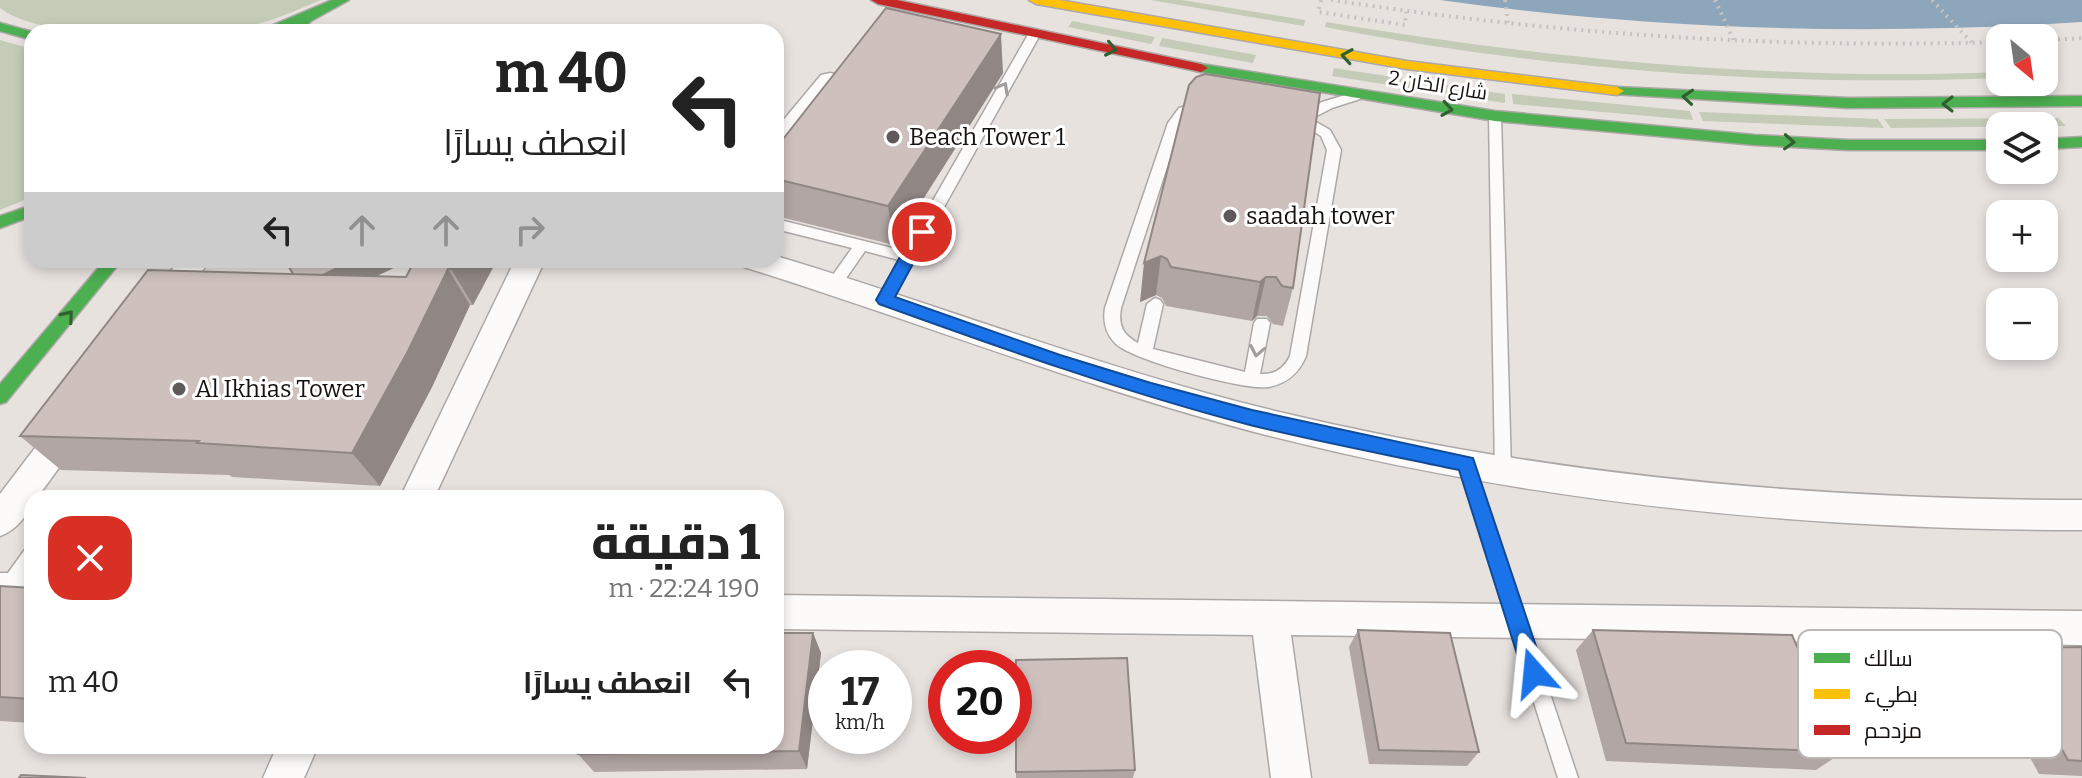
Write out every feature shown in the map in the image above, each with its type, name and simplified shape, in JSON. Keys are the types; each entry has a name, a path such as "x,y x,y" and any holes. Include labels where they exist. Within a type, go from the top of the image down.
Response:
{"main road":[{"path":"301,24 342,0"},
{"name":"شارع الخان 2","path":"1036,0 1307,50 1597,89 1762,101 1973,104 2082,101"},
{"name":"شارع الخان 2","path":"897,8 1196,67 1495,116 1755,140 1848,145 1986,145"},
{"path":"0,27 24,34"},
{"path":"2058,143 2082,142"},
{"path":"0,222 24,213"},
{"path":"90,268 91,288"},
{"path":"0,397 107,268"}],"street":[{"path":"874,27 897,8"},
{"path":"784,136 844,63"},
{"path":"147,324 189,268"},
{"path":"421,490 526,268"},
{"path":"782,268 1151,390 1252,418 1466,464 1745,502 1886,512 2082,515"},
{"path":"28,490 90,401"},
{"path":"784,612 2082,628"},
{"path":"1270,618 1291,778"},
{"path":"283,778 294,754"}],"lane":[{"path":"885,300 1035,33"},
{"path":"1004,61 1020,58"},
{"path":"1196,67 1213,97"},
{"path":"1298,120 1327,105 1361,95"},
{"path":"1213,97 1320,128 1328,134 1334,150 1298,356 1295,366 1276,379 1251,380 1144,353 1131,348 1117,334 1111,317 1178,116 1213,97"},
{"path":"1495,116 1503,470"},
{"path":"784,226 908,257"},
{"path":"835,283 861,246"},
{"path":"1144,353 1155,304"},
{"path":"1251,380 1262,323"},
{"path":"11,363 32,358"},
{"path":"1466,464 1568,778"},
{"path":"6,581 24,562"}],"path":[{"path":"1321,0 1318,12 1361,21 1405,25 1406,12"},
{"path":"1331,0 1508,24 1735,43 1986,42"},
{"path":"1505,0 1508,24"},
{"path":"1715,0 1735,43"},
{"path":"1932,0 1972,43"},
{"path":"2058,39 2082,38"}],"green space":[{"path":"0,0 321,0 256,24 39,24 20,19 0,8"},
{"path":"1150,0 1182,0 1305,20 1304,26"},
{"path":"1072,21 1155,37 1151,44 1068,27"},
{"path":"1326,22 1494,47 1662,64 1831,73 1986,72 1986,78 1831,80 1661,72 1492,54 1325,27"},
{"path":"1162,38 1256,55 1253,63 1159,46"},
{"path":"0,40 24,47 24,200 0,210"},
{"path":"1334,68 1505,94 1505,103 1332,76"},
{"path":"1512,94 1690,111 1693,120 1513,104"},
{"path":"1699,112 1878,119 1884,128 1703,121"},
{"path":"1986,118 1986,127 1891,128 1884,119"}],"water":[{"path":"1440,0 2082,0 2082,22 1921,29 1761,28 1520,10"}],"building":[{"name":"Beach Tower 1","path":"886,8 1001,34 888,206 784,181 784,138"},
{"name":"saadah tower","path":"1205,74 1320,93 1293,288 1282,286 1276,277 1266,277 1260,282 1171,267 1167,259 1161,256 1144,263 1189,85 1196,77"},
{"path":"290,268 337,268 323,275 293,274"},
{"path":"411,268 452,268 448,269 408,351 352,453 197,443 199,441 20,436 148,270 406,277"},
{"path":"0,586 24,588 24,698 0,697"},
{"path":"1358,630 1450,633 1479,752 1379,750"},
{"path":"1593,630 1792,635 1798,649 1798,750 1626,743"},
{"path":"784,633 813,633 811,650 808,650 799,751 784,751"},
{"path":"2062,647 2082,647 2082,761 2068,760 2062,750"},
{"path":"1127,658 1135,770 1016,772 1016,754 1032,754 1032,660"},
{"path":"21,775 86,778 19,778"}],"traffic: fast":[{"path":"288,24 342,0"},
{"path":"300,24 306,18"},
{"path":"0,27 24,34"},
{"path":"1201,68 1495,116 1755,140 1848,145 1986,145"},
{"path":"1617,91 1848,103 2082,101"},
{"path":"2058,143 2082,142"},
{"path":"0,222 24,213"},
{"path":"0,397 107,268"}],"traffic: slow":[{"path":"1036,0 1407,65 1617,91"}],"traffic: jam":[{"path":"878,0 1201,68"}],"place":[{"name":"Beach Tower 1","path":"893,137"},
{"name":"saadah tower","path":"1230,216"},
{"name":"Al Ikhias Tower","path":"179,389"}],"route":[{"path":"922,232 885,300 1151,390 1252,418 1466,464 1534,673"}]}
